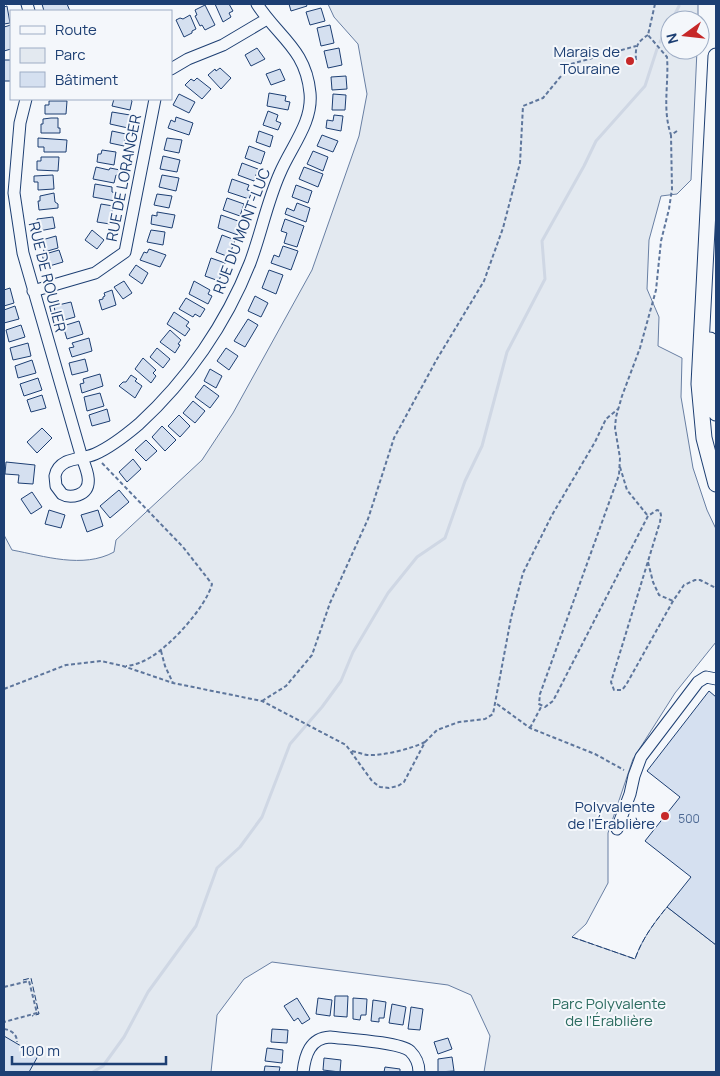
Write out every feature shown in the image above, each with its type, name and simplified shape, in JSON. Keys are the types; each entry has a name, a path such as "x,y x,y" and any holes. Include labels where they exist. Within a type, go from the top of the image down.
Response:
{"main road":[{"path":"716,56 699,384 704,438 716,484"},
{"path":"709,211 710,364 711,385 716,413"}],"street":[{"name":"RUE DU MONT-LUC","path":"82,458 94,455 126,435 161,402 198,358 213,335 250,263 280,172 307,119 310,94 305,67 295,49 257,4"},
{"path":"172,69 188,59 224,44 267,18"},
{"name":"RUE DE ROULIER","path":"26,100 20,122 14,193 23,253 82,458"},
{"name":"RUE DE LORANGER","path":"33,291 95,274 125,252 155,100"},
{"path":"618,829 641,757 698,682 706,678 716,679"},
{"path":"303,1072 305,1057 312,1044 318,1040 330,1037 404,1048 410,1051 418,1062 419,1072"}],"path":[{"path":"636,60 636,46 639,41 648,35 655,4"},
{"path":"648,35 667,57 665,107 670,135 672,189 661,241 656,290 640,348 618,409 615,428 620,466 627,490 648,516"},
{"path":"262,701 286,686 312,655 330,603 368,519 394,438 436,359 484,281 503,228 520,163 523,106 543,98 571,64 636,46"},
{"path":"670,135 677,132"},
{"path":"351,751 367,755 403,751 424,742 437,730 454,723 478,720 490,717 493,714 511,618 523,573 552,515 595,442 606,419 618,409"},
{"path":"94,455 182,547 211,581 212,585 208,595 188,624 161,651 143,662 123,666"},
{"path":"542,707 539,700 540,694 619,475 620,466"},
{"path":"542,707 548,706 553,700 648,516 656,510 660,511 661,515 611,682 614,690 622,690 626,685 672,601 684,585 695,580 705,582 716,588"},
{"path":"648,562 658,595 672,601"},
{"path":"161,651 165,666 174,683"},
{"path":"4,689 75,663 101,662 123,666 174,683 262,701 313,729 340,740 351,751 372,781 380,787 389,788 404,782 424,742"},
{"path":"496,704 530,728 595,754 634,776"},
{"path":"530,728 542,707"},
{"path":"4,987 29,981 37,1014 4,1022"},
{"path":"4,1030 12,1031 18,1042"}],"green space":[{"name":"Parc Polyvalente de l'Érablière","path":"328,4 698,4 698,10 660,10 660,60 697,60 691,180 677,194 661,196 649,240 647,289 659,317 658,346 682,358 681,397 693,468 707,510 716,529 716,642 675,693 633,759 608,833 608,883 586,924 572,937 635,959 649,932 667,907 716,945 716,1072 484,1072 490,1036 471,995 448,985 272,962 244,979 217,1015 211,1072 4,1072 4,535 12,550 50,558 89,560 114,552 116,540 202,460 233,413 312,270 359,136 367,94 358,44 334,17"}],"building":[{"path":"42,4 67,4 70,10 44,10"},
{"path":"215,4 229,4 233,11 229,13 231,17 223,22"},
{"path":"289,4 306,4 307,6 291,11"},
{"path":"205,5 215,25 205,30 202,25 200,26 195,16 197,15 195,10"},
{"path":"7,6 10,23 4,24 4,7"},
{"path":"321,8 325,21 310,25 306,12"},
{"path":"190,15 196,29 184,37 176,20"},
{"path":"10,25 10,49 4,51 4,27"},
{"path":"330,25 334,43 321,46 317,28"},
{"path":"257,48 265,59 251,66 245,55"},
{"path":"339,48 342,65 328,68 324,51"},
{"path":"4,60 10,60 10,81 4,81"},
{"path":"220,68 231,78 221,89 208,75 215,69 216,71"},
{"path":"280,69 285,80 271,85 266,74"},
{"path":"346,76 347,89 332,90 331,77"},
{"path":"197,78 211,89 202,99 185,85 191,79 194,81"},
{"path":"269,93 286,96 285,101 290,102 288,110 267,106"},
{"path":"179,94 195,102 189,113 173,105"},
{"path":"333,94 346,95 345,110 332,110"},
{"path":"114,100 132,101 130,110 112,106"},
{"path":"49,101 67,101 66,114 45,114 45,105 49,105"},
{"path":"268,111 278,115 276,121 281,123 278,130 263,125"},
{"path":"112,112 130,115 128,128 110,124"},
{"path":"334,115 343,116 341,131 326,128 327,120 333,121"},
{"path":"176,117 193,123 189,135 168,128 171,120 175,122"},
{"path":"58,118 60,133 41,133 43,119"},
{"path":"112,131 126,134 124,146 110,143"},
{"path":"259,131 273,136 270,147 256,142"},
{"path":"322,135 338,141 333,152 317,146"},
{"path":"38,138 67,140 66,152 44,152 44,147 38,147"},
{"path":"167,138 182,140 179,153 164,150"},
{"path":"249,146 265,152 261,164 245,158"},
{"path":"102,150 116,152 114,165 97,162 98,154 101,154"},
{"path":"313,151 328,157 323,171 307,164"},
{"path":"163,156 180,160 177,172 160,169"},
{"path":"41,157 59,157 58,171 37,170 37,161 41,161"},
{"path":"242,163 258,169 254,181 238,175"},
{"path":"96,167 120,170 119,176 116,175 114,183 93,179"},
{"path":"304,167 323,174 318,187 299,179"},
{"path":"53,175 54,189 38,190 38,182 34,182 34,176"},
{"path":"162,175 179,178 176,191 159,187"},
{"path":"232,179 249,185 247,190 252,191 249,199 228,192"},
{"path":"95,184 112,187 112,192 116,193 115,201 93,197"},
{"path":"296,185 312,191 308,203 292,197"},
{"path":"54,193 58,208 39,210 38,201 40,201 40,196"},
{"path":"157,194 172,196 169,208 154,205"},
{"path":"227,198 244,204 240,216 223,210"},
{"path":"297,203 310,208 306,222 285,214 287,208 294,211"},
{"path":"101,204 113,206 110,224 97,222"},
{"path":"157,212 175,215 172,228 151,224 152,215 157,216"},
{"path":"221,215 238,221 237,225 241,226 238,235 218,228"},
{"path":"53,217 55,228 39,231 37,219"},
{"path":"285,219 304,226 297,247 284,243 287,233 281,231"},
{"path":"92,230 104,240 97,249 85,240"},
{"path":"151,230 165,232 163,245 147,242"},
{"path":"222,235 235,240 229,257 216,252"},
{"path":"56,236 58,248 44,252 42,240"},
{"path":"283,246 298,251 291,270 271,263 274,255 279,257"},
{"path":"149,249 166,255 160,267 140,260 144,252 147,253"},
{"path":"59,250 63,262 46,267 42,255"},
{"path":"211,258 225,263 219,281 205,276"},
{"path":"136,265 148,273 142,284 129,275"},
{"path":"269,270 283,275 276,294 262,288"},
{"path":"124,281 132,293 123,299 114,287"},
{"path":"194,281 210,290 208,294 212,296 208,304 189,294"},
{"path":"10,288 14,303 4,306 4,290"},
{"path":"112,290 116,305 102,310 99,300 103,299 104,293"},
{"path":"255,296 268,303 261,317 248,311"},
{"path":"186,298 205,309 200,317 195,314 193,317 179,309"},
{"path":"71,302 75,317 57,322 54,306"},
{"path":"15,306 19,319 4,323 4,310"},
{"path":"174,312 189,322 186,326 190,329 185,336 167,324"},
{"path":"248,319 258,325 245,347 234,341"},
{"path":"79,321 83,334 67,339 63,326"},
{"path":"21,325 25,337 9,342 6,330"},
{"path":"170,330 181,340 175,353 160,342"},
{"path":"89,338 92,351 72,357 69,348 74,347 72,343"},
{"path":"28,343 31,356 13,360 10,348"},
{"path":"157,348 170,359 163,368 150,357"},
{"path":"226,348 238,356 229,370 217,361"},
{"path":"143,358 156,370 153,373 156,376 151,383 135,369"},
{"path":"85,359 88,371 72,375 69,363"},
{"path":"32,360 36,373 18,378 15,366"},
{"path":"210,369 222,376 216,388 204,381"},
{"path":"100,374 103,386 82,393 80,384 84,383 83,379"},
{"path":"131,375 142,386 135,398 119,386 126,382"},
{"path":"38,378 42,390 24,396 20,384"},
{"path":"204,385 219,396 210,408 195,397"},
{"path":"100,393 104,406 87,411 84,397"},
{"path":"42,395 46,408 31,412 27,400"},
{"path":"193,401 205,411 195,423 183,413"},
{"path":"107,409 110,421 92,426 89,415"},
{"path":"179,415 190,426 180,437 168,426"},
{"path":"162,426 176,440 165,451 152,437"},
{"path":"42,428 52,438 37,453 27,442"},
{"path":"146,440 157,451 146,461 135,450"},
{"path":"133,459 141,469 127,482 119,472"},
{"path":"6,462 35,465 33,484 18,483 19,475 5,474"},
{"path":"119,490 129,502 110,518 100,506"},
{"path":"32,492 42,507 31,514 21,499"},
{"path":"49,510 65,515 61,528 45,524"},
{"path":"98,510 103,526 87,532 81,515"},
{"path":"709,691 716,697 716,945 667,907 691,877 645,841 680,797 647,771"},
{"path":"335,996 348,996 347,1017 334,1016"},
{"path":"297,998 310,1019 302,1024 298,1018 294,1021 284,1006"},
{"path":"318,998 332,1000 330,1016 316,1014"},
{"path":"353,998 367,999 366,1015 361,1015 360,1020 353,1019"},
{"path":"373,1000 386,1002 384,1018 379,1018 379,1022 371,1021"},
{"path":"392,1004 406,1007 403,1025 389,1023"},
{"path":"411,1007 423,1009 420,1030 408,1029"},
{"path":"272,1029 288,1030 287,1043 271,1042"},
{"path":"4,1036 38,1056 29,1072 4,1072"},
{"path":"448,1038 452,1049 438,1054 434,1042"},
{"path":"267,1048 283,1050 282,1063 265,1061"},
{"path":"452,1057 454,1071 438,1072 438,1059"},
{"path":"324,1058 341,1060 340,1072 323,1070"},
{"path":"265,1066 280,1067 279,1072 264,1072"},
{"path":"385,1067 400,1069 400,1072 384,1072"}],"waterway":[{"path":"677,10 679,6"},
{"path":"93,1072 103,1066 124,1037 148,992 196,926 217,868 240,847 262,817 290,744 322,707 341,681 353,652 388,593 417,557 445,538 465,481 482,446 507,352 545,279 542,241 596,141 645,86 657,49"}],"fence":[{"path":"572,937 635,959 641,945 667,907"},
{"path":"23,980 31,978 39,1014 32,1016"}],"place":[{"name":"Marais de Touraine","path":"630,61"},
{"name":"Polyvalente de l'Érablière","path":"665,816"}]}
